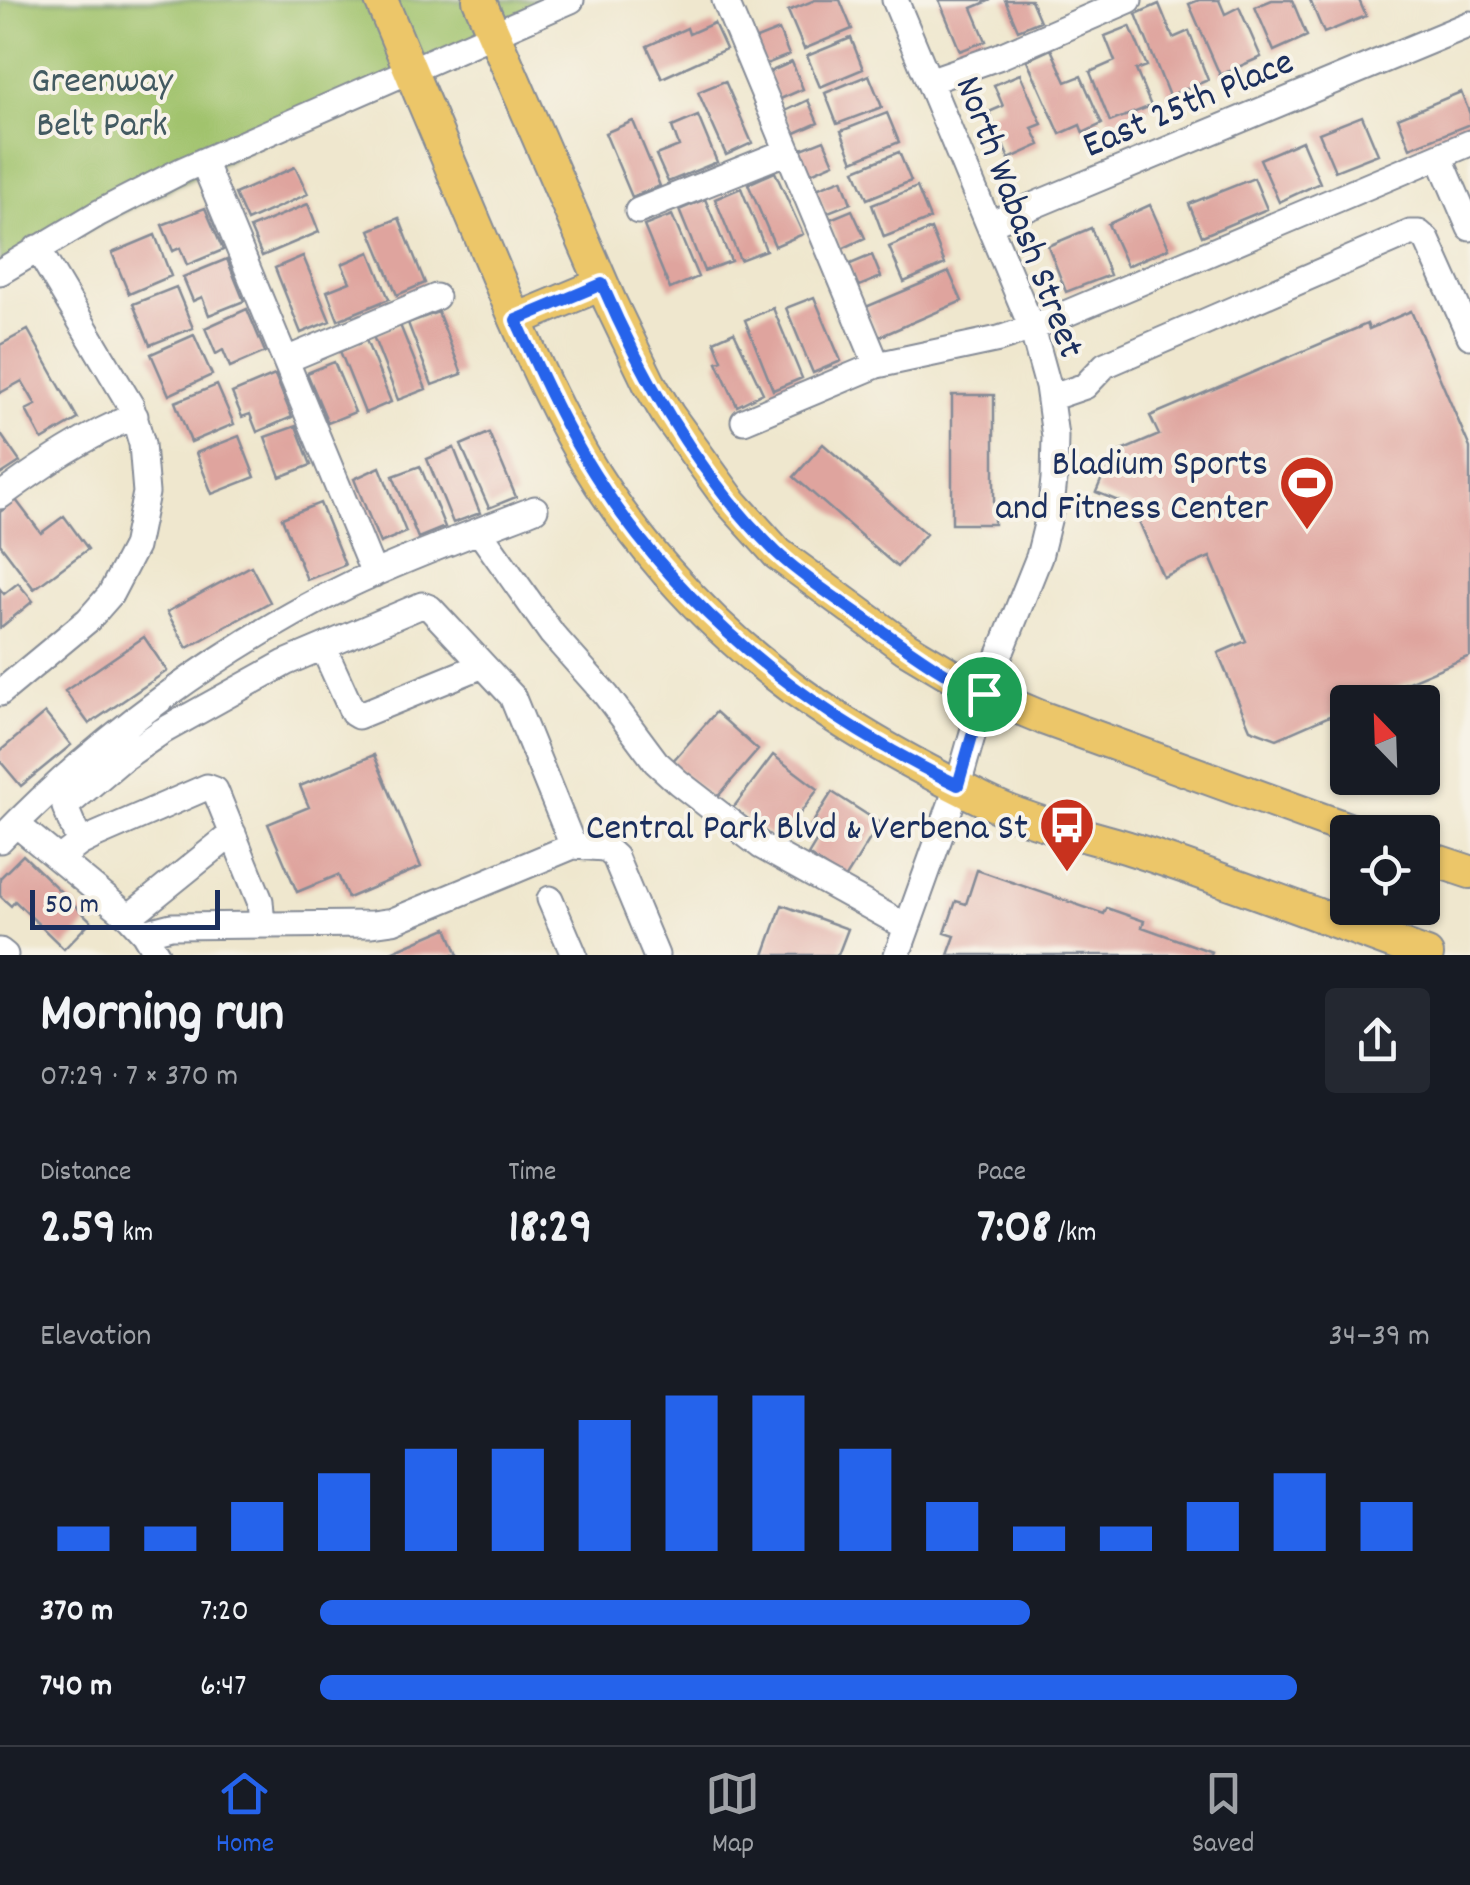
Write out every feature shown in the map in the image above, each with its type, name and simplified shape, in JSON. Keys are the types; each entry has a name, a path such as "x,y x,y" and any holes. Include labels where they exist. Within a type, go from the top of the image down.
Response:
{"main road":[{"path":"479,0 649,383 731,502 778,554 962,684 1330,822"},
{"path":"386,11 516,320 584,458 627,521 678,584 738,642 794,689 861,734 986,800 1426,955"},
{"path":"516,320 602,284"},
{"path":"1440,862 1470,872"}],"street":[{"path":"0,272 99,212 203,160 572,0"},
{"path":"724,0 877,365"},
{"name":"North Wabash Street","path":"895,0 1032,328 1044,367 1055,436 1055,466 1039,557 984,694 958,785 896,955"},
{"path":"929,81 998,57 1129,0"},
{"name":"East 25th Place","path":"989,224 1470,24"},
{"path":"744,421 877,365 1032,328 1470,143"},
{"path":"638,212 788,151"},
{"path":"1439,156 1470,228"},
{"path":"203,160 374,574"},
{"path":"1050,398 1085,386 1105,365 1410,233 1419,233 1427,240 1470,336"},
{"path":"0,693 88,620 110,594 138,536 146,492 135,416 38,248"},
{"path":"286,360 436,298"},
{"path":"0,496 42,465 135,416"},
{"path":"143,935 58,859 8,832 62,779 174,691 242,645 374,574 535,508"},
{"path":"479,532 552,634 606,695 656,762 761,846 907,927"},
{"path":"80,842 66,807 160,732 285,663 422,605 430,608 512,696 574,846"},
{"path":"322,646 353,713 358,716 482,665"},
{"path":"58,859 80,842 208,787 215,790 260,901 262,925"},
{"path":"143,935 233,833"},
{"path":"143,935 170,926 394,922 574,846 604,848 616,857 656,955"},
{"path":"550,899 574,955"}],"green space":[{"name":"Greenway Belt Park","path":"0,0 571,0 410,69 0,273"}],"building":[{"path":"815,0 840,0 852,29 804,49 788,11"},
{"path":"939,0 991,0 972,8 986,41 960,51"},
{"path":"1005,0 1031,0 1040,21 1018,30"},
{"path":"1219,0 1225,14 1239,7 1261,57 1220,75 1189,4"},
{"path":"1272,0 1292,0 1307,36 1274,51 1255,7"},
{"path":"1310,0 1359,0 1366,16 1324,33"},
{"path":"1159,4 1173,38 1189,31 1208,80 1169,96 1136,14"},
{"path":"714,23 726,49 662,78 647,46 687,28 689,34"},
{"path":"1130,26 1147,66 1136,70 1151,106 1110,122 1090,72 1115,61 1105,36"},
{"path":"779,30 789,55 764,65 754,40"},
{"path":"851,38 863,69 820,87 807,56"},
{"path":"1051,49 1066,82 1081,76 1102,124 1083,133 1080,125 1060,134 1027,60"},
{"path":"792,62 803,89 778,100 767,73"},
{"path":"1020,74 1042,124 1032,128 1040,145 1009,159 989,112 1003,106 994,85"},
{"path":"869,75 882,107 837,124 825,93"},
{"path":"725,81 752,143 726,155 698,92"},
{"path":"1461,92 1470,124 1410,148 1398,118"},
{"path":"808,100 818,123 793,134 783,112"},
{"path":"887,113 899,142 853,161 841,131"},
{"path":"698,116 717,162 668,182 656,155 679,146 672,127"},
{"path":"1362,116 1378,154 1335,171 1319,133"},
{"path":"633,121 660,186 632,197 605,133"},
{"path":"824,140 834,163 809,174 799,150"},
{"path":"1302,141 1320,183 1279,202 1260,159"},
{"path":"899,152 911,181 867,199 855,170"},
{"path":"295,167 308,194 247,221 235,194"},
{"path":"775,172 803,234 775,246 748,184"},
{"path":"1254,178 1267,209 1202,236 1189,204"},
{"path":"842,179 851,203 826,213 816,189"},
{"path":"917,187 930,219 884,237 872,205"},
{"path":"741,188 766,250 740,260 715,199"},
{"path":"705,199 731,261 704,271 679,210"},
{"path":"308,204 319,232 262,256 250,228"},
{"path":"1150,205 1169,248 1127,266 1108,224"},
{"path":"205,208 223,250 187,265 180,248 173,251 162,225"},
{"path":"852,210 865,238 842,249 828,220"},
{"path":"672,215 698,277 670,289 644,226"},
{"path":"399,218 425,283 397,295 370,230"},
{"path":"1091,228 1110,275 1066,292 1048,246"},
{"path":"931,229 945,264 904,282 889,247"},
{"path":"155,235 171,276 129,294 112,253"},
{"path":"370,252 389,299 338,320 327,291 350,282 342,264"},
{"path":"872,255 881,277 857,287 848,265"},
{"path":"303,256 330,321 301,333 275,268"},
{"path":"227,259 244,301 209,315 202,297 193,301 183,277"},
{"path":"949,272 962,301 879,337 866,307"},
{"path":"176,287 193,328 150,345 133,304"},
{"path":"814,297 841,361 813,373 786,308"},
{"path":"773,308 802,378 773,390 745,320"},
{"path":"247,309 265,352 230,367 223,350 216,354 205,328"},
{"name":"Bladium Sports and Fitness Center","path":"1411,311 1470,448 1470,656 1401,685 1330,685 1330,716 1277,739 1250,729 1218,653 1246,641 1210,557 1163,577 1133,507 1096,492 1112,455 1159,435 1150,416 1367,324 1369,329"},
{"path":"438,312 462,374 432,385 408,323"},
{"path":"400,325 426,389 398,400 373,336"},
{"path":"28,330 78,419 42,440 26,410 36,405 22,381 0,393 0,345"},
{"path":"734,332 763,393 737,406 717,362 722,360 714,341"},
{"path":"194,335 212,375 169,395 151,354"},
{"path":"366,340 391,402 365,413 340,351"},
{"path":"334,362 355,412 328,423 307,373"},
{"path":"275,375 292,417 257,432 250,414 242,417 232,393"},
{"path":"217,385 234,424 191,442 175,402"},
{"path":"952,395 994,395 994,524 952,524"},
{"path":"296,426 311,465 280,477 265,437"},
{"path":"0,433 20,462 0,475"},
{"path":"489,433 516,497 489,508 461,445"},
{"path":"239,436 255,477 212,494 196,453"},
{"path":"823,444 926,534 897,567 794,477"},
{"path":"454,448 480,513 453,523 427,459"},
{"path":"420,466 445,527 418,538 393,476"},
{"path":"380,467 406,532 380,543 354,479"},
{"path":"16,500 41,533 64,516 88,549 34,589 0,544 0,512"},
{"path":"320,503 345,565 307,580 282,518"},
{"path":"251,566 270,602 187,648 167,612"},
{"path":"18,583 33,601 0,628 0,589 4,594"},
{"path":"144,637 167,671 89,724 65,691"},
{"path":"716,712 758,750 714,801 671,763"},
{"path":"45,713 71,745 21,786 0,761 0,751"},
{"path":"374,755 421,867 348,898 338,875 297,892 268,824 309,807 300,786"},
{"path":"773,755 818,789 779,842 733,808"},
{"path":"832,792 880,823 845,879 808,855 819,837 808,830"},
{"path":"23,855 91,921 64,949 15,901 11,906 0,896 0,878"},
{"path":"977,870 1104,914 1107,908 1144,921 1142,927 1212,952 1211,955 948,955 955,936 945,933 956,901 966,904"},
{"path":"782,905 848,929 838,955 764,955"},
{"path":"447,928 458,955 384,955"}],"place":[{"name":"Bladium Sports and Fitness Center","path":"1307,532"},
{"name":"Central Park Blvd & Verbena St","path":"1067,874"}],"route":[{"path":"602,284 668,415 731,502 778,554 906,648 984,694 958,785 861,734 768,669 678,584 627,521 584,458 516,320 602,284"}]}
